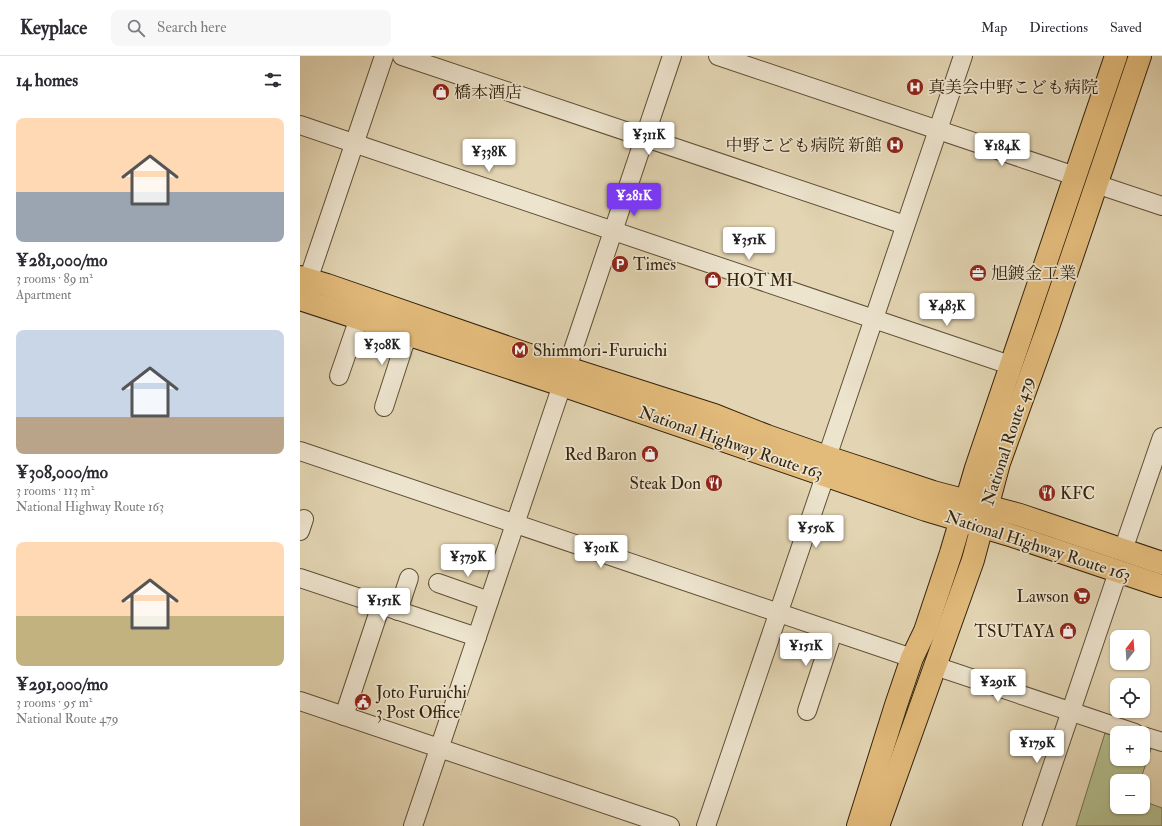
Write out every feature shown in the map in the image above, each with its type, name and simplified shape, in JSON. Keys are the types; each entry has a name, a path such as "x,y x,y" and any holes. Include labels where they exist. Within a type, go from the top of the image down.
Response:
{"highway":[{"name":"National Route 479","path":"858,826 912,658 925,631 971,509 1010,365 1116,56"},
{"name":"National Route 479","path":"971,509 999,463 1047,330 1140,56"},
{"name":"National Highway Route 163","path":"304,278 564,376"},
{"name":"National Highway Route 163","path":"300,301 408,333 564,376 714,415 767,436 826,466 932,492 971,509 1020,515 1162,563"},
{"name":"National Route 479","path":"878,826 973,560 981,527 971,509"},
{"name":"National Highway Route 163","path":"981,527 1162,586"}],"street":[{"path":"300,301 304,278 354,144 384,56"},
{"path":"402,56 645,139 905,225"},
{"path":"413,826 672,56"},
{"path":"718,56 1075,176"},
{"path":"706,826 778,613 905,225 963,56"},
{"path":"300,125 1010,365"},
{"path":"1096,184 1162,206"},
{"path":"339,376 359,318"},
{"path":"384,407 408,333"},
{"path":"1123,550 1162,437"},
{"path":"300,452 912,658"},
{"path":"1032,826 1118,572"},
{"path":"300,578 477,637"},
{"path":"398,611 409,578"},
{"path":"438,583 489,601"},
{"path":"344,716 381,605"},
{"path":"806,711 834,632"},
{"path":"935,666 1115,726"},
{"path":"300,701 670,826"},
{"path":"1150,738 1162,742"}],"green space":[{"path":"1105,733 1110,735 1110,766 1145,766 1142,774 1110,774 1110,814 1150,814 1150,804 1162,808 1162,826 1076,826"}],"place":[{"name":"真美会中野こども病院","path":"915,87"},
{"name":"橋本酒店","path":"441,92"},
{"name":"中野こども病院 新館","path":"895,145"},
{"name":"Times","path":"620,264"},
{"name":"旭鍍金工業","path":"978,273"},
{"name":"HOT MI","path":"713,280"},
{"name":"Shimmori-Furuichi","path":"520,350"},
{"name":"Red Baron","path":"650,454"},
{"name":"Steak Don","path":"714,483"},
{"name":"KFC","path":"1047,493"},
{"name":"Lawson","path":"1082,596"},
{"name":"TSUTAYA","path":"1068,631"},
{"name":"Joto Furuichi 3 Post Office","path":"363,702"}]}
